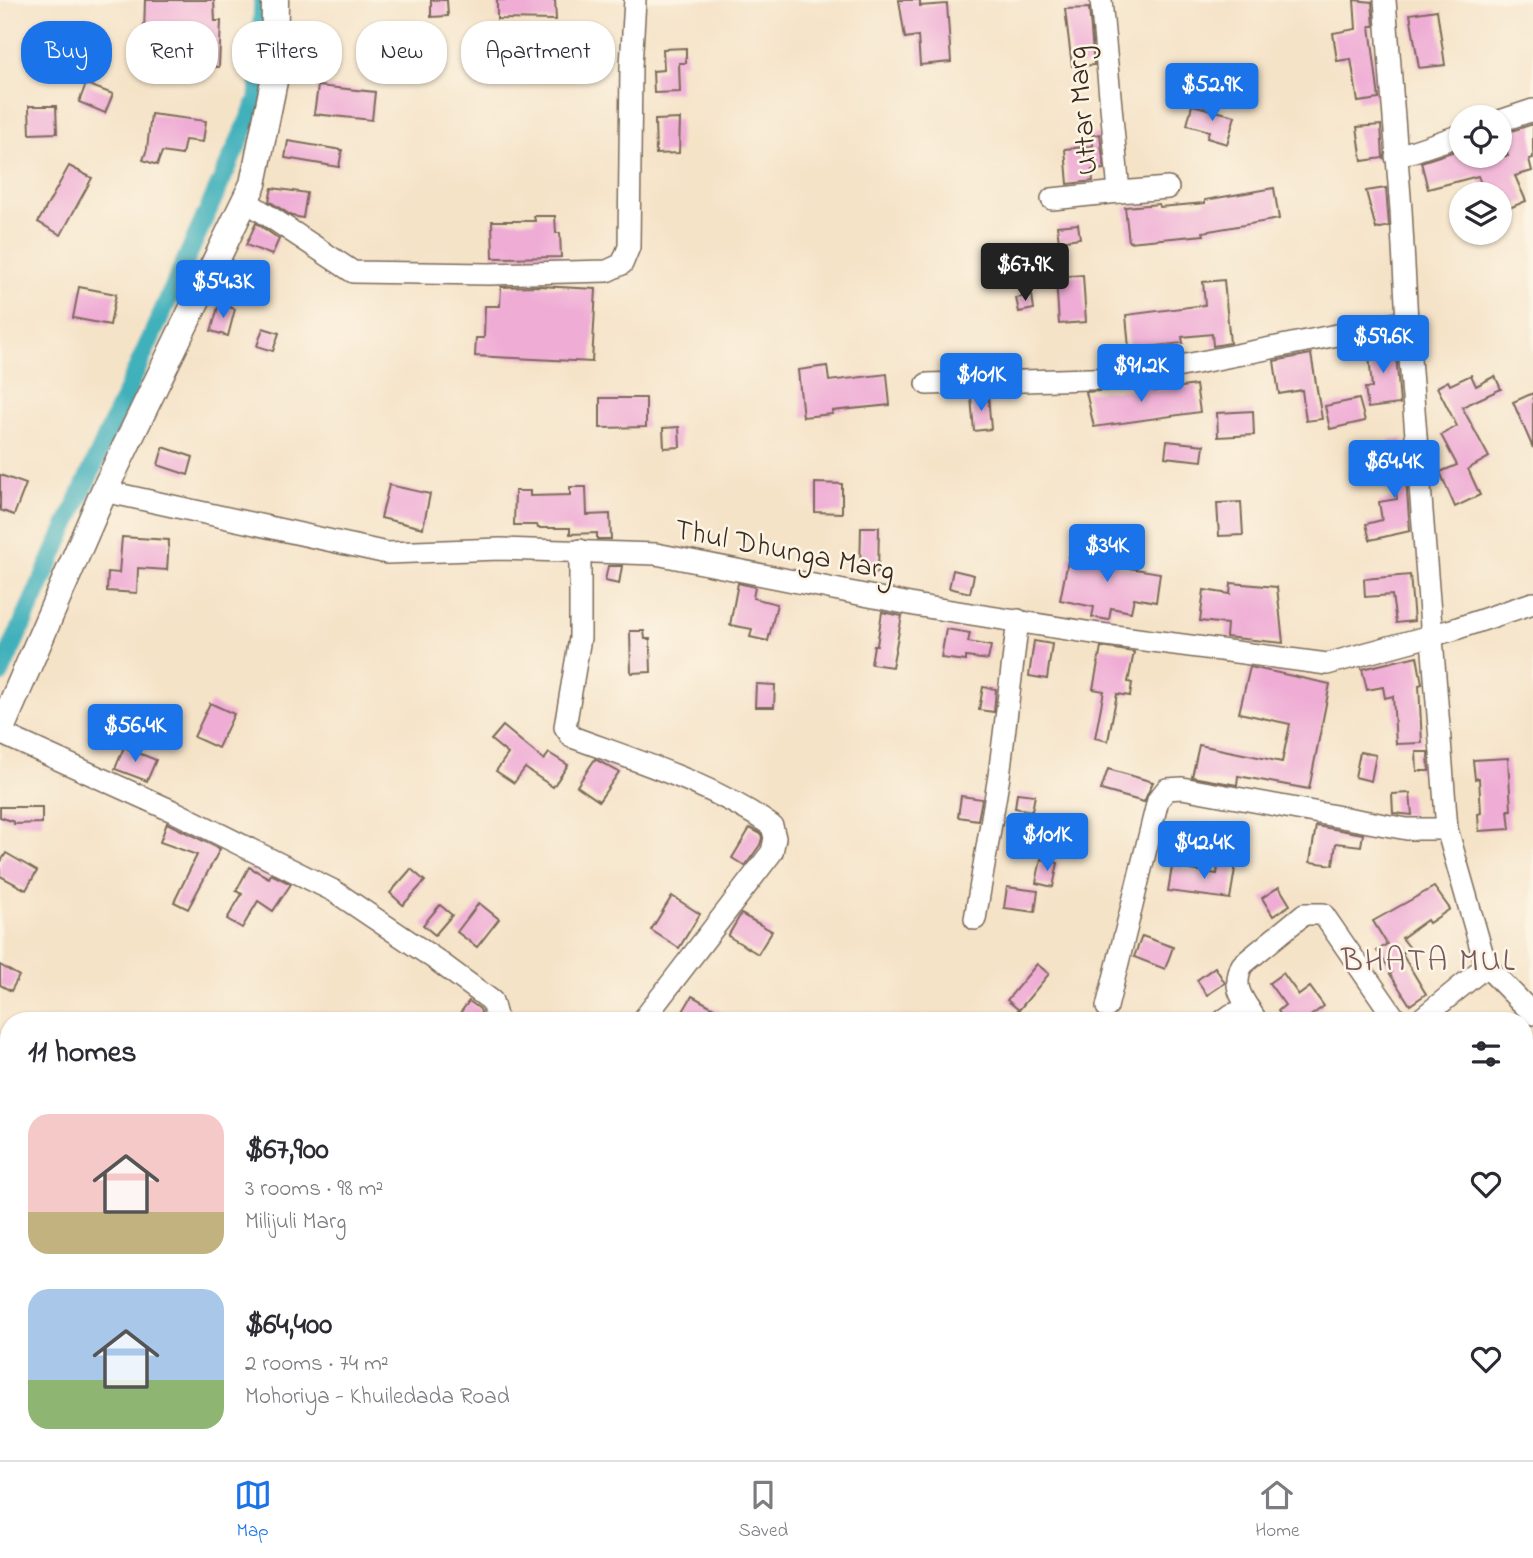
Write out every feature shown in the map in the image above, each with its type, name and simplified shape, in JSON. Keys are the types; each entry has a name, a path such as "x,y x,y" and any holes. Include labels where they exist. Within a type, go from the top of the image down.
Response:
{"street":[{"path":"275,0 274,81 253,184 104,491 0,732 177,813 334,891 492,1001 494,1012"},
{"path":"246,201 353,272 489,274 607,271 622,264 629,247 631,66 635,0"},
{"name":"Uttar Marg","path":"1052,199 1119,192 1101,0"},
{"path":"1385,0 1407,321 1442,633 1447,829 1486,966 1531,1012"},
{"path":"1512,117 1533,110"},
{"path":"1396,157 1449,139"},
{"path":"1119,192 1168,188"},
{"path":"927,384 1121,378 1407,321"},
{"name":"Thul Dhunga Marg","path":"104,491 387,553 500,549 656,554 920,606 1098,634 1327,664 1442,633 1533,603"},
{"path":"580,550 580,638 565,727 572,737 672,773 756,815 772,826 775,838 772,852 648,1012"},
{"path":"975,919 999,776 1018,620"},
{"path":"1107,1007 1158,800 1167,789 1182,788 1407,829 1447,829"},
{"path":"1251,1012 1237,988 1237,976 1242,965 1304,914 1315,912 1323,914 1390,1012"},
{"path":"1430,1012 1486,966"}],"building":[{"path":"145,0 214,0 215,21 144,21"},
{"path":"431,0 447,0 448,16 431,17"},
{"path":"497,0 555,0 556,20 497,19"},
{"path":"899,0 920,0 920,6 947,4 951,62 920,65 918,36 905,38"},
{"path":"1354,0 1372,2 1374,26 1370,26 1379,99 1358,102 1351,59 1337,61 1333,33 1356,29"},
{"path":"1089,8 1094,65 1072,66 1065,9"},
{"path":"1437,10 1445,65 1419,68 1410,14"},
{"path":"218,21 221,21 219,67"},
{"path":"686,48 686,63 679,63 680,92 654,93 653,71 664,70 663,49"},
{"path":"1181,83 1198,84 1198,98 1181,97"},
{"path":"86,84 113,94 105,113 79,102"},
{"path":"318,86 375,92 372,120 314,114"},
{"path":"1192,105 1235,116 1227,144 1207,138 1209,131 1187,125"},
{"path":"29,106 56,106 57,133 30,134"},
{"path":"151,114 206,121 203,142 185,140 182,155 162,152 157,165 143,160"},
{"path":"680,119 679,153 656,154 655,120"},
{"path":"1533,124 1533,158 1529,159 1532,171 1515,176 1526,201 1512,207 1512,182 1480,182 1478,176 1428,189 1421,162 1449,153 1449,168 1512,168 1512,131"},
{"path":"1381,125 1383,158 1362,161 1357,127"},
{"path":"1100,134 1104,169 1092,170 1093,181 1068,184 1065,149 1093,146 1092,135"},
{"path":"288,141 342,150 339,167 285,158"},
{"path":"69,166 92,178 61,235 38,222"},
{"path":"272,188 307,193 303,218 292,216 269,201"},
{"path":"1274,188 1279,219 1203,232 1204,235 1129,242 1125,207 1205,203 1205,200"},
{"path":"1386,188 1389,226 1376,229 1366,191"},
{"path":"534,216 555,216 556,233 560,233 561,257 493,258 492,221 535,221"},
{"path":"256,223 279,239 272,255 246,245"},
{"path":"1078,224 1080,238 1059,241 1057,226"},
{"path":"1083,275 1086,322 1059,324 1056,277"},
{"path":"1224,280 1230,343 1213,346 1212,334 1182,337 1183,343 1149,347 1150,357 1130,359 1126,315 1205,305 1203,282"},
{"path":"79,287 116,294 110,325 73,318"},
{"path":"501,287 596,289 592,362 475,356 476,338 484,338 485,306 500,306"},
{"path":"1032,295 1034,309 1019,312 1016,298"},
{"path":"219,304 235,309 228,336 211,331"},
{"path":"263,328 279,333 273,351 257,346"},
{"path":"1395,340 1400,404 1368,408 1365,388 1372,388 1368,343"},
{"path":"1311,354 1322,419 1306,421 1302,390 1279,394 1274,361"},
{"path":"827,366 829,381 887,374 890,405 803,417 798,370"},
{"path":"1471,375 1476,386 1495,376 1501,389 1462,407 1489,457 1468,469 1480,495 1455,507 1440,472 1457,465 1441,435 1457,426 1437,387 1448,381 1450,385"},
{"path":"1196,385 1200,412 1094,427 1086,392 1155,387 1155,391"},
{"path":"1533,393 1533,448 1513,402"},
{"path":"988,395 991,429 974,431 971,397"},
{"path":"600,398 646,398 646,427 600,428"},
{"path":"1359,399 1365,421 1330,429 1325,406"},
{"path":"1253,411 1254,435 1218,437 1217,413"},
{"path":"679,427 680,447 664,448 663,428"},
{"path":"1390,439 1403,439 1410,531 1370,540 1366,524 1382,520 1379,502 1397,499"},
{"path":"1167,441 1204,445 1202,461 1165,457"},
{"path":"163,447 193,457 188,475 158,465"},
{"path":"0,475 26,484 14,515 0,510"},
{"path":"815,483 842,484 842,513 815,512"},
{"path":"389,485 430,494 423,528 381,518"},
{"path":"570,487 586,487 587,515 610,514 611,539 597,539 597,533 570,534 570,528 514,525 515,491 530,491 530,496 570,495"},
{"path":"1241,502 1243,535 1219,536 1217,503"},
{"path":"861,527 879,527 878,573 860,573"},
{"path":"122,537 169,540 167,570 138,568 137,593 107,591 108,572 119,573"},
{"path":"1099,549 1120,552 1117,566 1160,573 1156,602 1134,598 1131,612 1111,608 1109,620 1092,617 1094,607 1060,600 1069,556 1097,561"},
{"path":"608,566 622,566 619,584 605,581"},
{"path":"953,570 974,575 970,593 949,588"},
{"path":"1410,575 1414,621 1396,623 1392,595 1365,597 1364,579"},
{"path":"738,583 755,587 753,598 777,604 768,641 750,637 752,629 730,625"},
{"path":"1231,583 1277,587 1283,643 1226,637 1227,624 1200,621 1204,590 1230,594"},
{"path":"882,612 902,616 892,667 871,664"},
{"path":"946,629 970,633 968,642 991,646 988,660 941,658"},
{"path":"630,631 644,631 645,639 650,639 651,672 631,673"},
{"path":"1034,641 1052,644 1047,679 1029,676"},
{"path":"1101,647 1134,652 1128,682 1132,683 1130,696 1117,694 1108,741 1095,738 1104,691 1093,689"},
{"path":"1417,656 1422,684 1419,685 1422,743 1396,744 1393,696 1385,698 1383,687 1367,690 1362,669"},
{"path":"1250,667 1330,684 1309,789 1238,776 1237,785 1192,777 1199,745 1282,762 1290,724 1239,713"},
{"path":"756,684 775,685 774,707 755,707"},
{"path":"983,687 996,689 994,712 979,710"},
{"path":"210,703 234,714 218,748 194,737"},
{"path":"503,726 544,760 549,753 568,765 553,787 525,768 514,783 496,771 508,754 491,740"},
{"path":"124,747 156,760 147,781 115,769"},
{"path":"1360,752 1376,755 1371,781 1355,777"},
{"path":"1416,752 1428,752 1429,771 1417,771"},
{"path":"1508,758 1510,829 1479,831 1479,778 1475,779 1473,760"},
{"path":"595,759 619,772 599,801 577,786"},
{"path":"1108,769 1153,782 1144,802 1101,790"},
{"path":"1017,793 1035,795 1032,811 1015,808"},
{"path":"1410,793 1412,815 1393,813 1392,794"},
{"path":"961,796 982,799 978,820 958,817"},
{"path":"0,807 42,807 42,823 14,824 0,817"},
{"path":"167,823 220,849 188,909 174,902 197,855 160,842"},
{"path":"1316,826 1363,834 1361,846 1336,843 1333,865 1310,862"},
{"path":"750,828 761,834 762,838 745,866 732,858"},
{"path":"6,853 37,871 26,890 0,876 0,863"},
{"path":"1041,859 1058,863 1053,887 1036,883"},
{"path":"1219,860 1236,863 1230,899 1168,891 1172,867 1217,874"},
{"path":"249,867 269,878 271,874 291,884 273,911 258,901 242,928 227,919 242,894 236,891"},
{"path":"411,869 425,881 403,905 390,893"},
{"path":"1007,887 1038,891 1035,912 1004,908"},
{"path":"1279,887 1290,905 1273,916 1262,898"},
{"path":"1434,887 1450,909 1429,923 1427,920 1402,938 1410,948 1402,954 1426,994 1410,1005 1377,951 1387,944 1373,921"},
{"path":"672,896 700,914 679,948 651,930"},
{"path":"479,903 499,919 477,947 457,932"},
{"path":"440,905 452,915 435,935 423,925"},
{"path":"741,914 772,931 758,954 728,936"},
{"path":"1142,936 1173,947 1165,969 1134,957"},
{"path":"1037,964 1049,974 1019,1010 1007,1000"},
{"path":"0,965 19,976 11,991 0,985"},
{"path":"1215,967 1225,983 1207,995 1197,980"},
{"path":"1283,973 1299,995 1310,987 1324,1006 1316,1012 1279,1012 1285,1005 1269,983"},
{"path":"692,996 721,1012 683,1012"},
{"path":"469,1001 481,1012 461,1012"}],"waterway":[{"path":"0,674 258,99 263,3"}],"district":[{"name":"BHATA MUL","path":"1429,959"}]}
